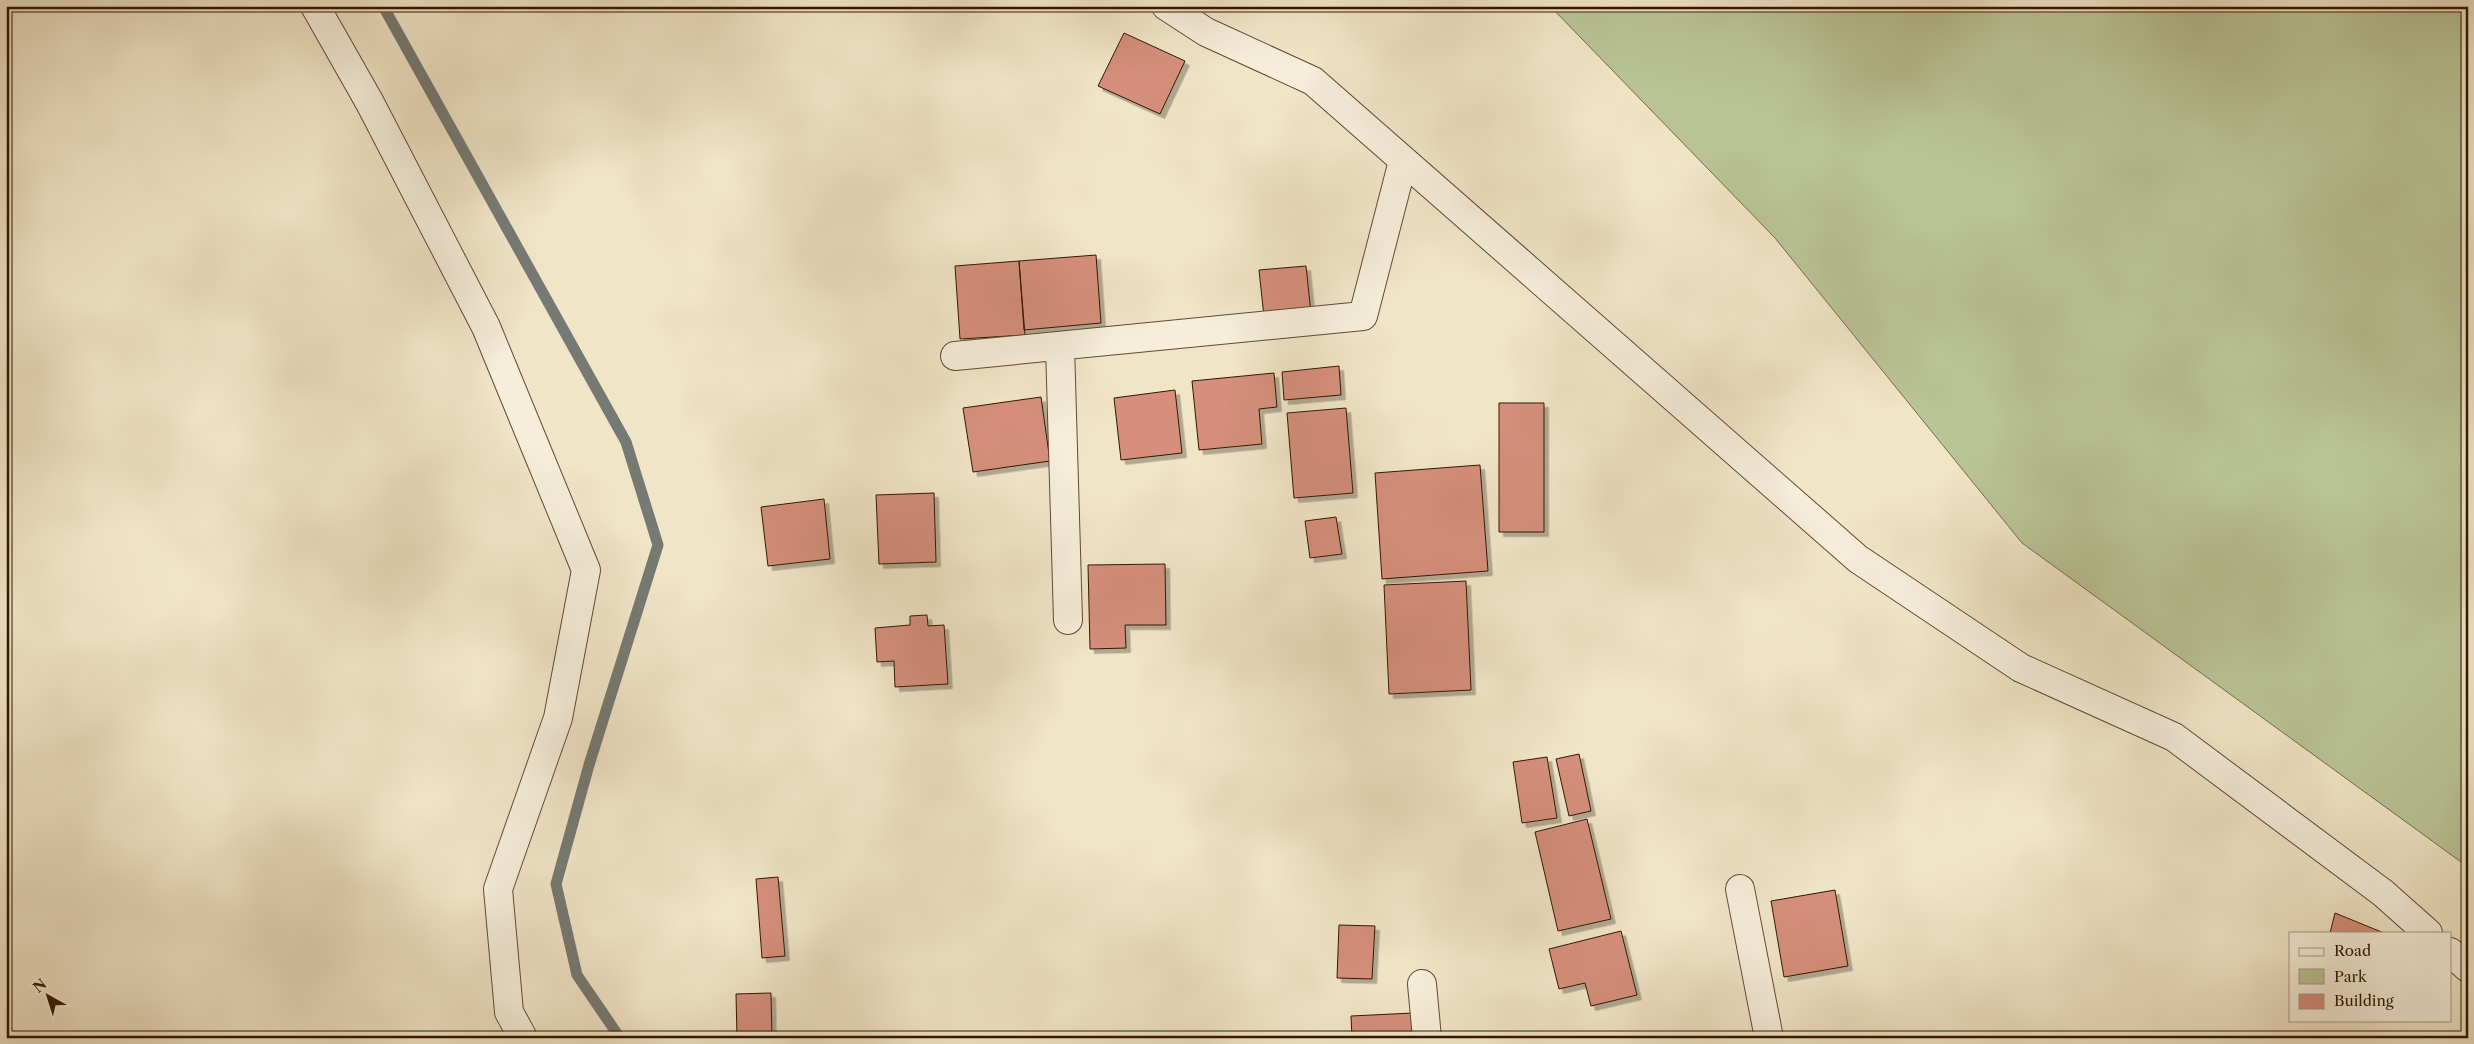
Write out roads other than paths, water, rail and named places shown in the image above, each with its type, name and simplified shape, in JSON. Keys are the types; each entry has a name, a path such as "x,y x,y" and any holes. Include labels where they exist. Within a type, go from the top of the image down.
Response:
{"street":[{"path":"315,6 370,104 486,327 586,570 558,718 498,890 509,1012 523,1038"},
{"path":"1166,6 1206,19 1313,81 1858,559 2021,668 2174,737 2383,894 2427,932"},
{"path":"955,356 1363,316 1403,160"},
{"path":"1060,346 1068,620"},
{"path":"1740,889 1770,1038"},
{"path":"2452,954 2468,968"},
{"path":"1422,984 1427,1038"}],"waterway":[{"path":"383,6 626,442 658,545 589,765 556,884 577,975 620,1038"}]}
